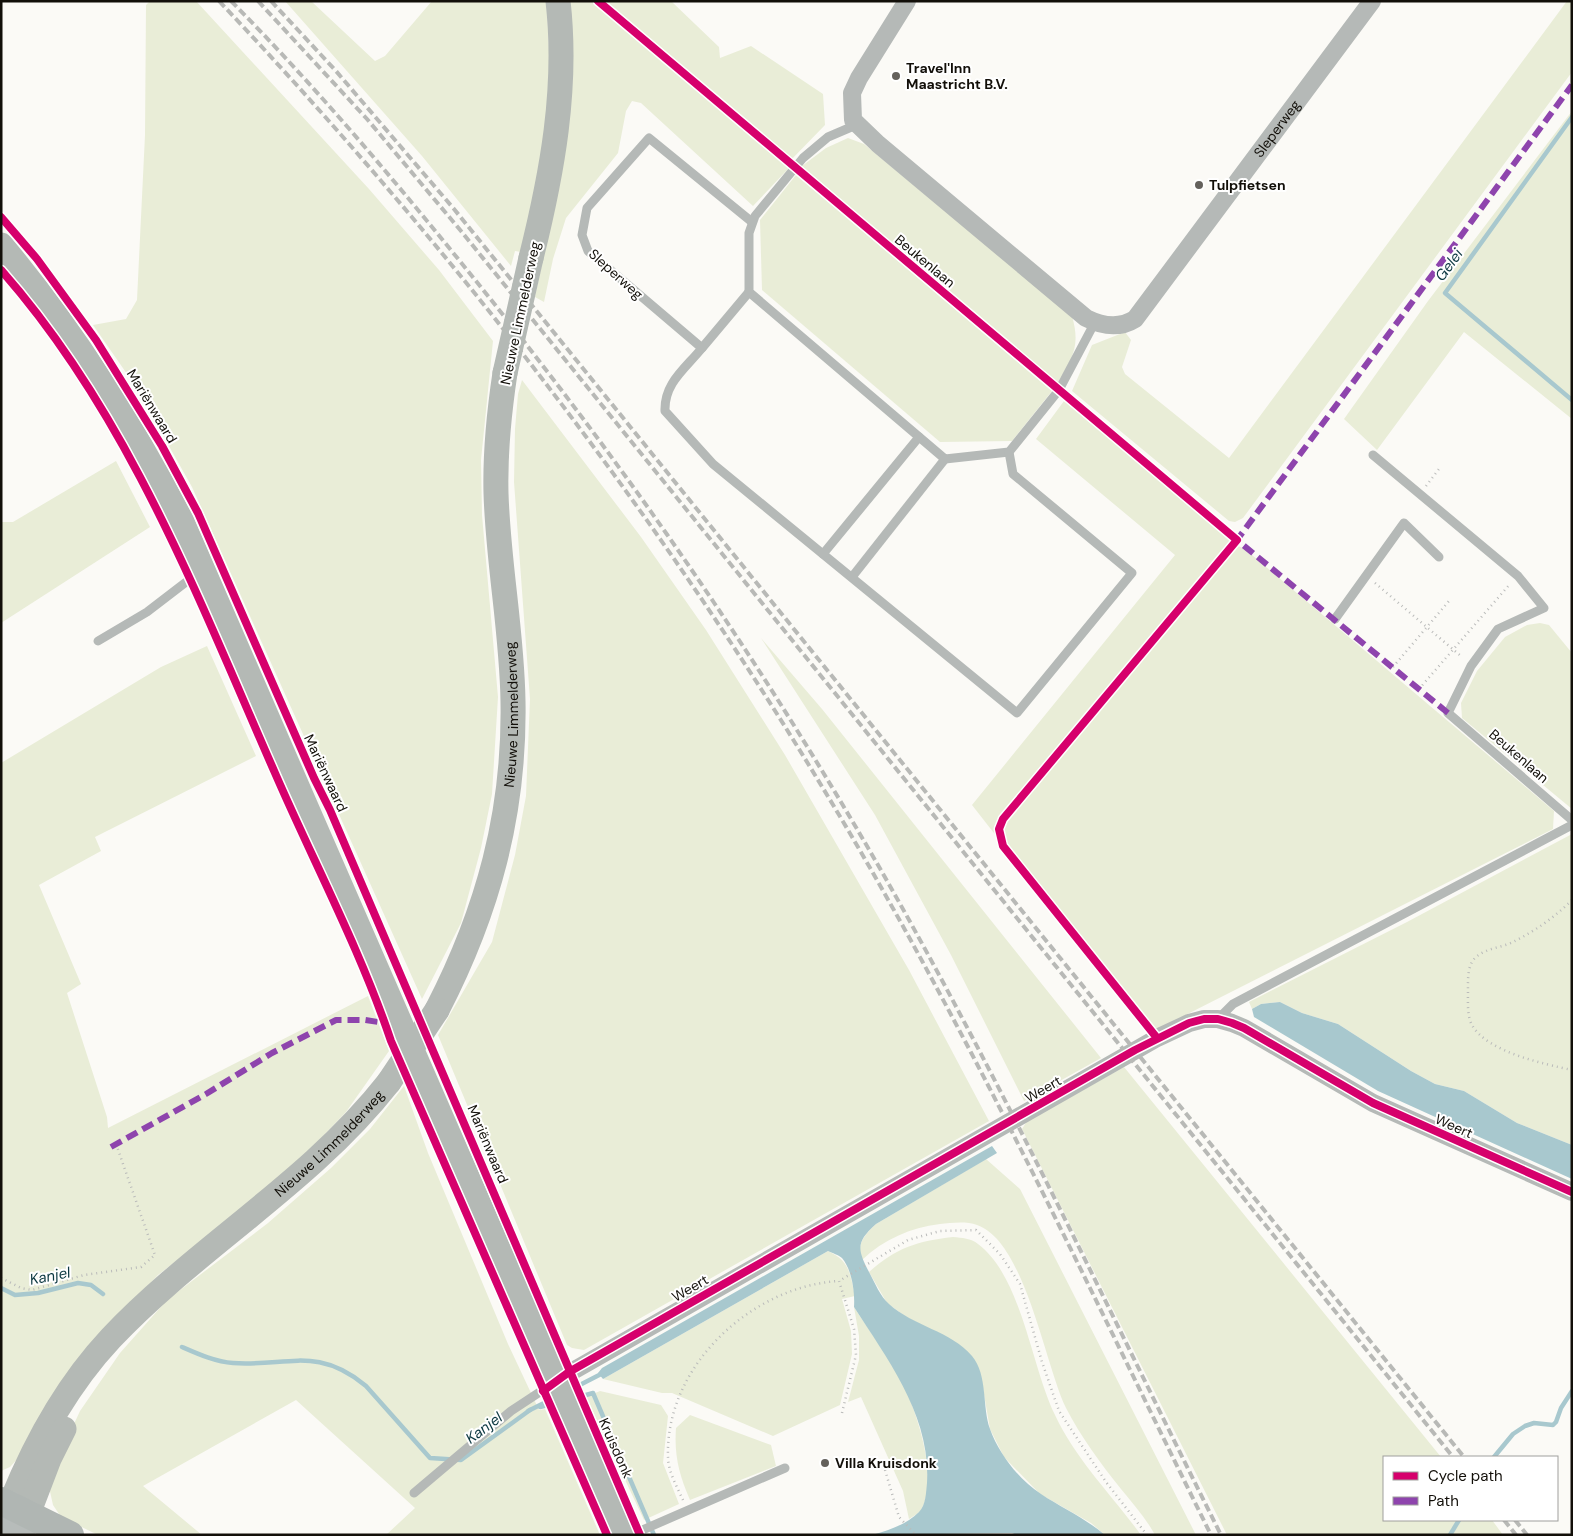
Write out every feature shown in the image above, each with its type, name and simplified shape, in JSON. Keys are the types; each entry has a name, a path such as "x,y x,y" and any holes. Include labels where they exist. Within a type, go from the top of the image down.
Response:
{"highway":[{"path":"12,1517 70,1535"}],"street":[{"name":"Nieuwe Limmelderweg","path":"12,1517 40,1439 74,1384 110,1340 149,1303 318,1159 369,1108 389,1082 437,1010 465,952 488,891 502,829 509,786 512,744 512,685 496,493 498,437 505,373 550,177 559,111 561,45 558,1"},
{"path":"856,125 851,108 855,86 907,1"},
{"name":"Sleperweg","path":"856,125 1079,311 1095,322 1106,325 1128,324 1134,319 1372,1"},
{"name":"Mariënwaard","path":"1,245 62,321 122,411 153,465 205,572 550,1386"},
{"name":"Weert","path":"550,1386 1157,1038 1189,1023 1204,1019 1218,1019 1244,1028 1373,1103 1572,1192"},
{"name":"Kruisdonk","path":"550,1386 622,1535"}],"lane":[{"path":"856,125 828,137 803,158 754,219 749,233 749,292 669,387 665,397 666,411 713,464 1017,713 1132,573 1013,474 1008,452"},
{"name":"Sleperweg","path":"702,348 588,251 582,235 587,208 648,138 754,219"},
{"path":"749,292 945,459"},
{"path":"852,577 945,459 1008,452 1025,434 1059,390 1095,322"},
{"path":"823,554 919,437"},
{"path":"1373,455 1518,576 1544,608 1498,629 1472,665"},
{"path":"1335,619 1404,523 1439,556"},
{"path":"98,641 146,612 190,580 205,572"},
{"name":"Beukenlaan","path":"1472,665 1448,713 1572,820"},
{"path":"1218,1019 1233,1004 1572,825"},
{"path":"414,1492 511,1411 550,1386"},
{"path":"631,1535 785,1468"}],"path":[{"path":"1420,494 1439,469"},
{"path":"1367,575 1472,665"},
{"path":"1419,689 1452,649 1518,576"},
{"path":"1393,667 1449,601"},
{"path":"1572,900 1539,927 1511,943 1488,950 1474,959 1468,972 1468,999 1472,1026 1488,1040 1512,1054 1539,1063 1572,1070"},
{"path":"1,1278 21,1288 32,1290 84,1274 141,1267 155,1255 116,1144"},
{"path":"688,1510 676,1485 667,1458 676,1402 705,1351 742,1316 798,1288 818,1282 839,1281 908,1240 940,1231 976,1230 1000,1254 1020,1284 1042,1362 1060,1411 1106,1482 1147,1535"},
{"path":"839,1281 854,1330 856,1355 842,1413"},
{"path":"885,1470 899,1517 916,1535"}],"green space":[{"path":"150,1 196,1 369,189 439,270 493,341 481,460 482,515 498,697 492,794 481,848 461,923 422,999 192,487 134,384 93,325 126,319 137,300 145,135 146,5"},
{"path":"285,1 311,1 375,61 385,56 432,1 546,1 549,42 549,84 545,146 538,188 521,252 515,251 511,266 422,156"},
{"path":"568,1 593,1 789,168 753,206 641,103 632,101 626,111 618,153 566,218 553,259 544,302 535,297 557,192"},
{"path":"604,1 671,1 719,47 720,58 751,46 823,94 825,125 791,160"},
{"path":"1567,1 1572,1 1572,72 1243,518 1235,522 1229,521 1072,391 1092,345 1125,332 1131,340 1122,367 1125,374 1229,458"},
{"path":"1572,111 1572,419 1464,332 1377,450 1344,419 1428,301"},
{"path":"848,138 864,144 1072,316 1076,336 1074,352 1057,384 802,166 826,148"},
{"path":"796,175 1052,391 1012,441 940,442 762,290 760,220"},
{"path":"522,380 641,537 706,630 785,755 909,970 989,1121 584,1350 567,1345 438,1035 492,942 515,855 526,796 530,699 514,482 515,429 518,394"},
{"path":"1064,401 1231,539 1220,556 1000,817 997,837 972,805 1175,555 1036,439"},
{"path":"116,461 150,527 1,623 1,522 13,522"},
{"path":"1238,546 1245,549 1554,811 1553,829 1156,1030 1013,855 1001,833 1004,825 1230,552"},
{"path":"1540,623 1549,625 1572,653 1572,809 1462,718 1461,703 1477,671 1505,637 1527,625"},
{"path":"761,638 822,709 1101,1058 1024,1101 951,955 875,815"},
{"path":"207,646 256,756 95,837 101,851 39,885 81,984 67,993 107,1117 108,1128 368,996 389,1051 346,1112 305,1155 249,1205 158,1275 99,1338 22,1454 10,1467 1,1471 1,763 161,667"},
{"path":"1572,834 1572,1145 1517,1123 1464,1091 1435,1084 1411,1071 1338,1024 1302,1013 1280,1002 1261,1004 1252,1009 1249,1002 1407,922"},
{"path":"1124,1067 1440,1456 1383,1456 1383,1521 1493,1521 1503,1535 1227,1535 1022,1129 1027,1121"},
{"path":"404,1086 428,1153 508,1344 539,1410 545,1409 600,1535 386,1535 415,1508 296,1400 143,1486 202,1535 98,1535 61,1517 53,1505 49,1487 55,1465 80,1411 120,1353 167,1300 268,1223 331,1168 370,1129"},
{"path":"986,1159 1020,1189 1196,1535 1155,1535 1092,1450 1066,1408 1021,1279 1008,1254 994,1236 977,1225 968,1223 940,1224 918,1228 888,1240 862,1260 860,1255 861,1244 865,1235 876,1224"},
{"path":"953,1237 969,1239 978,1244 993,1259 1005,1278 1024,1324 1055,1415 1073,1447 1141,1535 1105,1535 1091,1523 1040,1494 1004,1457 990,1429 981,1377 955,1342 906,1317 887,1303 869,1272 898,1251 928,1241"},
{"path":"828,1251 841,1259 848,1269 855,1296 842,1299 851,1331 852,1354 840,1405 773,1436 672,1393 662,1393 603,1379"},
{"path":"854,1307 902,1381 914,1409 924,1445 928,1481 926,1497 921,1510 909,1519 903,1491 861,1397 848,1402 859,1360 859,1336"},
{"path":"600,1391 661,1405 668,1416 663,1463 679,1504 644,1520 586,1397"},
{"path":"690,1415 771,1445 776,1466 690,1500 678,1465 676,1428"}],"water":[{"path":"1280,1002 1302,1013 1338,1024 1411,1071 1435,1084 1464,1091 1517,1123 1572,1145 1572,1179 1378,1091 1254,1017 1252,1009 1261,1004"},
{"path":"992,1146 997,1153 876,1224 869,1230 862,1241 860,1246 862,1257 878,1289 889,1304 909,1318 954,1340 972,1356 983,1382 990,1429 1004,1457 1011,1466 1041,1494 1105,1535 1017,1535 1012,1533 872,1535 903,1524 919,1512 924,1502 927,1483 926,1458 915,1412 905,1390 854,1307 853,1288 848,1269 842,1258 828,1251 603,1379 598,1373 602,1368"}],"waterway":[{"name":"Gelei","path":"1572,117 1445,293 1572,400"},
{"name":"Kanjel","path":"1,1288 15,1295 38,1293 78,1283 91,1285 103,1294"},
{"name":"Kanjel","path":"182,1347 220,1361 233,1363 316,1362 348,1373 366,1386 430,1458 461,1460 530,1410"},
{"path":"570,1390 605,1372"},
{"name":"Gelei","path":"1495,1456 1513,1434 1525,1426 1534,1423 1553,1425 1572,1391"},
{"name":"Kanjel","path":"572,1399 593,1393 654,1535"},
{"name":"Kanjel","path":"528,1411 556,1397"},
{"name":"Kanjel","path":"540,1407 557,1403"},
{"name":"Gelei","path":"1450,1535 1458,1521"}],"railway":[{"path":"219,1 393,195 476,295 557,398 709,609 780,719 848,830 945,1003 1036,1179 1211,1535"},
{"path":"231,1 359,140 538,359 649,509 754,663 852,821 942,980 1024,1137 1221,1535"},
{"path":"258,1 367,119 461,231 1452,1456"},
{"path":"271,1 336,71 454,209 1463,1456"},
{"path":"1505,1521 1516,1535"},
{"path":"1516,1521 1527,1535"}],"marked path":[{"path":"1448,713 1237,540 1572,85"},
{"path":"111,1147 206,1094 272,1053 336,1020 365,1020 385,1023"}],"cycle path":[{"path":"598,1 1237,540 1003,819 999,829 1003,846 1157,1038"},
{"path":"1,217 37,259 96,340 162,446 198,513 314,778 330,810 640,1535"},
{"path":"1,270 46,326 87,385 124,447 157,510 218,641 290,807 351,940 391,1041 607,1535"},
{"path":"543,1391 569,1372 1135,1050 1189,1023 1204,1019 1218,1019 1244,1028 1373,1103 1572,1192"}],"place":[{"name":"Travel'Inn Maastricht B.V.","path":"896,76"},
{"name":"Tulpfietsen","path":"1199,185"},
{"name":"Villa Kruisdonk","path":"825,1463"}]}
